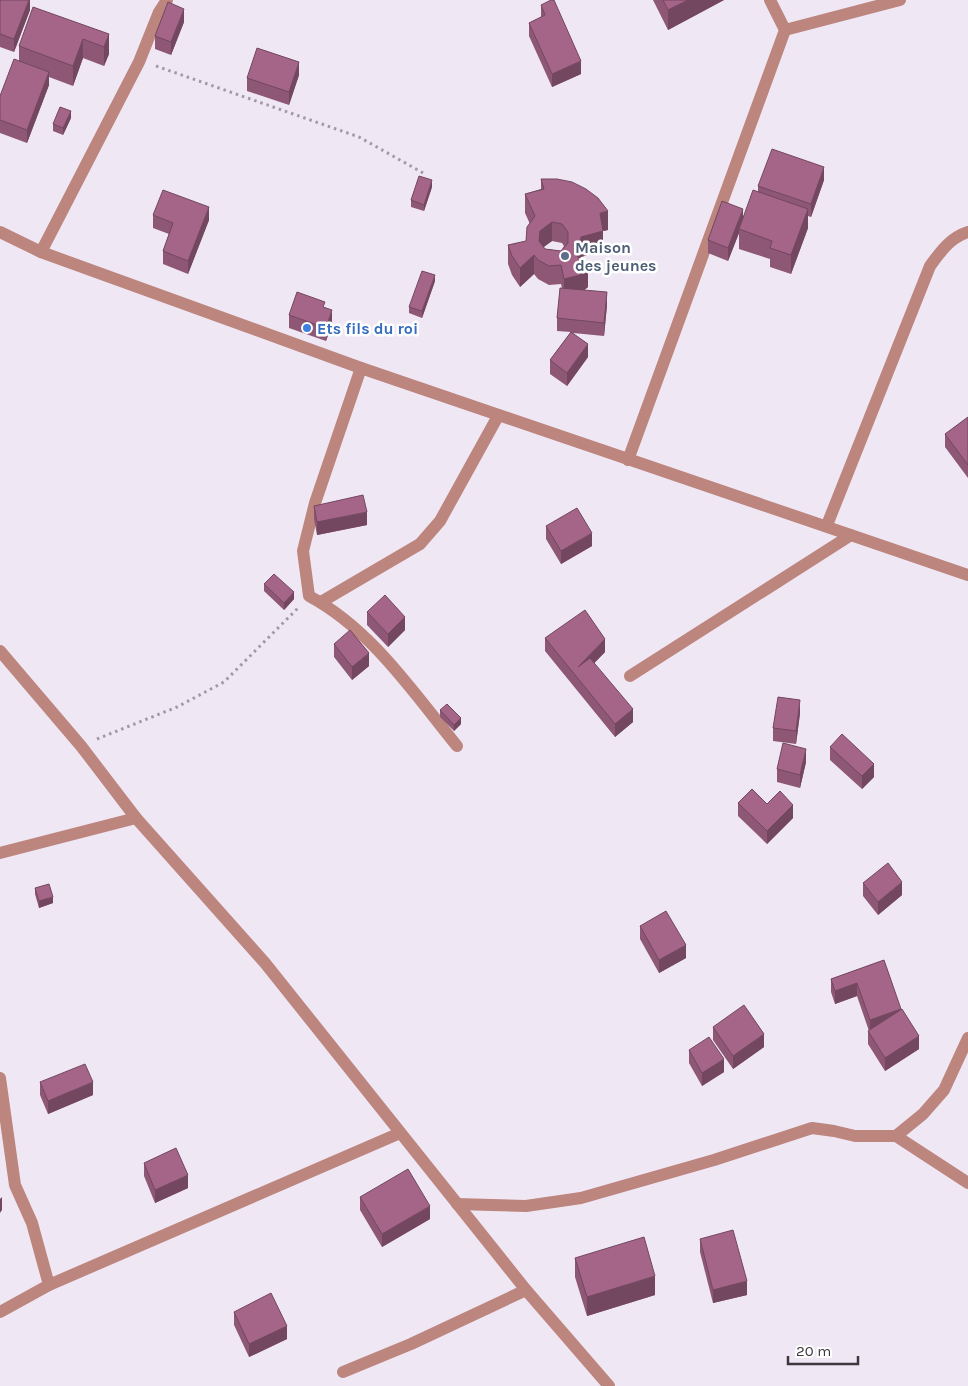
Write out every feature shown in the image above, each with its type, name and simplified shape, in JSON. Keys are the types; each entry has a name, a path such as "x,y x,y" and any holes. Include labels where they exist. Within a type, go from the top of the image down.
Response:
{"street":[{"path":"40,252 139,62 158,12 167,0"},
{"path":"628,460 785,30 770,0"},
{"path":"785,30 900,0"},
{"path":"0,232 40,252 361,368 628,460 827,525 968,575"},
{"path":"827,525 930,266 944,247 958,236 968,232"},
{"path":"361,368 315,503 303,551 309,596 321,602 357,628 399,675 457,746"},
{"path":"321,602 420,544 440,521 498,416"},
{"path":"630,676 852,534"},
{"path":"0,651 81,746 136,818 265,964 526,1290 609,1386"},
{"path":"0,853 136,818"},
{"path":"896,1136 923,1114 944,1090 968,1038"},
{"path":"0,1078 15,1186 32,1223 49,1285"},
{"path":"457,1204 526,1206 580,1198 714,1160 812,1128 854,1136 896,1136 968,1183"},
{"path":"0,1312 49,1285 400,1132"},
{"path":"343,1372 411,1344 526,1290"}],"path":[{"path":"139,62 181,72 359,137 425,174"},
{"path":"81,746 176,707 224,682 309,596"}],"building":[{"path":"0,0 29,0 14,39 0,34"},
{"path":"554,0 581,61 552,74 529,23 545,15 541,5"},
{"path":"663,0 688,0 668,10"},
{"path":"168,2 184,9 171,42 155,36"},
{"path":"33,7 109,34 104,47 83,39 73,66 19,46"},
{"path":"257,48 299,62 289,92 247,78"},
{"path":"14,59 49,72 27,130 0,120 0,96"},
{"path":"60,107 71,111 63,128 53,124"},
{"path":"772,149 824,167 811,204 758,186"},
{"path":"419,176 432,180 424,205 411,200"},
{"path":"541,179 557,179 572,182 598,198 608,211 600,213 603,231 581,237 577,256 588,268 580,275 564,279 561,265 549,266 538,260 534,255 520,268 512,256 508,245 526,241 527,227 535,216 525,194 544,189","holes":["552,222 562,224 568,232 568,243 561,251 545,249 539,241 540,231"]},
{"path":"163,190 209,207 188,261 163,251 173,223 153,215"},
{"path":"753,190 808,209 791,255 770,248 772,241 739,229"},
{"path":"722,201 743,209 728,248 708,240"},
{"path":"422,271 435,275 422,311 409,307"},
{"path":"560,288 607,292 604,323 557,318"},
{"path":"297,292 325,302 323,307 332,310 326,328 289,315"},
{"path":"571,332 588,344 567,373 550,360"},
{"path":"968,417 968,465 945,434"},
{"path":"363,495 367,512 317,522 314,506"},
{"path":"577,508 592,533 561,551 546,526"},
{"path":"274,574 294,592 284,603 264,584"},
{"path":"385,595 405,617 388,634 367,612"},
{"path":"585,610 605,639 578,667 590,658 633,709 615,724 545,638"},
{"path":"350,630 369,653 352,667 334,644"},
{"path":"778,697 800,700 796,731 773,728"},
{"path":"447,704 461,718 454,725 440,710"},
{"path":"842,734 874,764 862,776 830,747"},
{"path":"783,743 806,749 800,775 777,769"},
{"path":"752,789 767,804 780,791 793,805 767,831 738,803"},
{"path":"888,863 902,882 878,902 863,883"},
{"path":"49,884 53,897 39,901 35,888"},
{"path":"666,911 686,945 659,960 640,926"},
{"path":"884,960 901,1009 870,1020 857,983 835,991 831,979"},
{"path":"744,1005 764,1034 733,1056 713,1027"},
{"path":"902,1009 919,1036 885,1058 868,1031"},
{"path":"709,1037 724,1059 702,1073 689,1050"},
{"path":"85,1064 93,1082 48,1101 40,1082"},
{"path":"176,1148 188,1175 155,1190 144,1163"},
{"path":"408,1169 430,1206 382,1234 360,1197"},
{"path":"733,1230 747,1281 713,1290 700,1239"},
{"path":"644,1237 655,1276 587,1297 575,1258"},
{"path":"271,1293 287,1326 249,1344 234,1312"}],"place":[{"name":"Maison des jeunes","path":"565,256"},
{"name":"Ets fils du roi","path":"307,328"}]}
